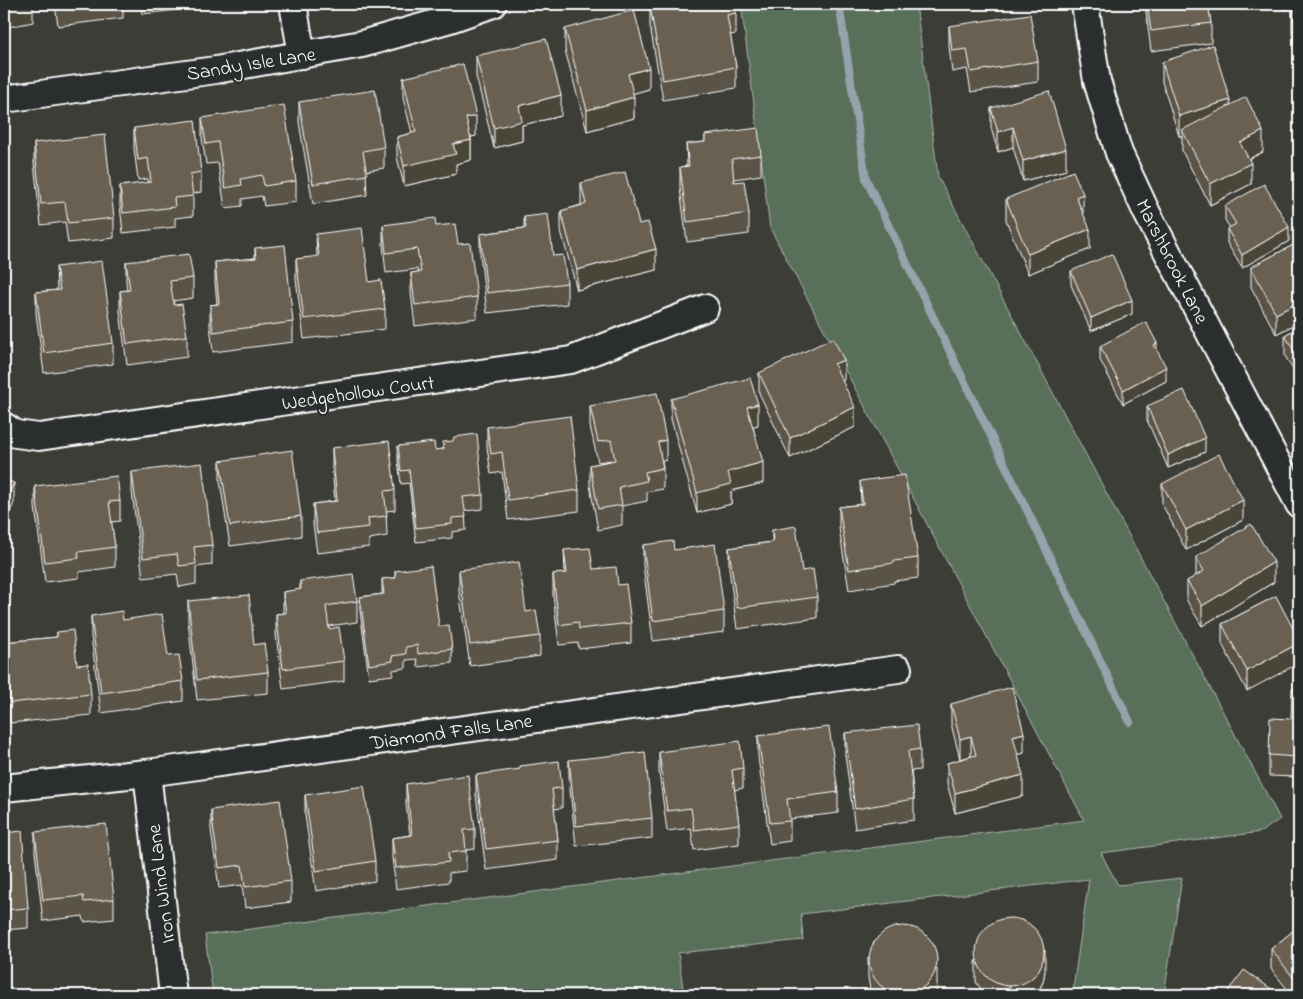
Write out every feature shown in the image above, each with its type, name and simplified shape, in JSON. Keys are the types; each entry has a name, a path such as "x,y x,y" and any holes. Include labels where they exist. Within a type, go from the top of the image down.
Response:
{"street":[{"path":"293,4 302,55"},
{"name":"Sandy Isle Lane","path":"4,99 216,70 362,44 450,19 493,4"},
{"name":"Marshbrook Lane","path":"1085,4 1096,81 1119,153 1147,213 1299,504"},
{"name":"Wedgehollow Court","path":"4,426 16,434 39,437 571,360 705,308"},
{"name":"Diamond Falls Lane","path":"4,788 147,773 898,669"},
{"name":"Iron Wind Lane","path":"147,773 173,995"}],"green space":[{"path":"741,4 916,4 938,177 1280,819 1261,832 1101,853 1118,885 1182,878 1164,995 1072,995 1089,879 801,914 803,940 678,953 684,995 213,995 205,935 1084,820 770,228"}],"building":[{"path":"4,4 24,4 4,8"},
{"path":"58,4 76,4 58,6"},
{"path":"663,4 735,4 736,13 727,15 736,67 663,80 650,6"},
{"path":"1147,4 1208,4 1211,23 1151,31"},
{"path":"634,10 649,68 628,74 634,97 587,110 565,29"},
{"path":"1299,10 1299,24 1295,25 1292,11"},
{"path":"1030,14 1038,61 971,72 967,49 952,51 949,26"},
{"path":"546,39 561,95 519,106 522,121 494,128 476,56"},
{"path":"1213,45 1230,100 1179,116 1162,62"},
{"path":"463,64 476,116 466,118 471,140 453,144 456,154 404,166 397,137 416,132 403,78"},
{"path":"375,90 384,147 363,151 367,175 313,184 299,102"},
{"path":"1049,91 1066,149 1023,161 1013,127 998,132 991,108"},
{"path":"1246,97 1263,131 1240,143 1251,163 1210,184 1182,130"},
{"path":"284,105 296,181 264,186 262,175 241,179 242,185 225,188 218,142 206,144 202,118"},
{"path":"195,120 201,172 190,174 193,196 174,198 175,207 123,213 120,186 151,182 148,158 138,160 134,128"},
{"path":"758,128 761,155 732,159 734,182 744,181 749,213 687,222 680,167 689,166 686,144 705,142 705,135"},
{"path":"105,135 114,218 68,223 65,202 41,204 34,143"},
{"path":"1073,171 1083,194 1076,197 1090,229 1028,254 1006,199"},
{"path":"625,172 639,224 648,222 656,249 577,270 561,211 586,204 581,183"},
{"path":"1264,184 1289,227 1242,255 1227,229 1236,224 1225,206"},
{"path":"548,214 553,256 563,255 567,283 487,293 480,234 526,228 524,217"},
{"path":"435,218 436,226 455,224 458,244 470,243 477,297 415,305 411,273 421,272 417,249 386,253 383,225"},
{"path":"362,228 369,282 381,280 385,309 304,319 296,259 319,256 316,234"},
{"path":"1299,242 1299,302 1276,314 1251,267"},
{"path":"285,245 293,322 213,332 210,305 219,304 215,262 256,258 255,248"},
{"path":"189,254 193,278 170,281 174,305 182,304 187,336 127,344 120,291 130,290 126,262"},
{"path":"1112,254 1132,300 1091,318 1071,271"},
{"path":"102,261 113,343 44,353 36,292 60,290 56,267"},
{"path":"1146,322 1157,343 1154,345 1166,367 1123,390 1100,346"},
{"path":"1299,327 1299,360 1285,335"},
{"path":"833,338 844,360 834,364 855,407 790,438 759,373"},
{"path":"750,378 758,404 747,407 763,462 728,472 731,484 697,493 671,399"},
{"path":"1184,390 1205,438 1168,455 1147,406"},
{"path":"657,393 666,440 658,442 663,468 645,472 647,481 619,487 622,505 598,509 590,465 615,460 611,440 598,442 590,406"},
{"path":"570,416 579,490 508,500 502,452 491,454 487,427"},
{"path":"477,434 483,495 463,497 466,517 452,518 452,524 416,528 409,470 401,471 398,446 434,442 435,450 444,449 443,442 453,441 454,437"},
{"path":"389,441 395,490 384,491 387,516 368,518 369,527 317,533 313,504 337,501 332,448"},
{"path":"292,450 301,516 230,526 220,461"},
{"path":"1219,454 1243,500 1186,530 1162,484"},
{"path":"202,463 212,545 194,547 196,564 179,566 177,554 143,558 132,472"},
{"path":"905,475 918,558 849,570 839,507 863,504 860,481"},
{"path":"117,476 120,501 109,502 115,547 78,552 79,558 45,562 35,486"},
{"path":"4,479 14,483 4,505"},
{"path":"1251,524 1274,562 1202,606 1187,581 1204,571 1196,557"},
{"path":"796,526 802,571 813,569 817,597 737,608 729,548 773,542 772,530"},
{"path":"673,541 674,550 715,544 724,611 653,621 643,545"},
{"path":"590,548 593,569 616,567 618,585 626,584 631,623 579,629 578,622 559,625 553,574 567,573 564,550"},
{"path":"519,562 526,612 536,610 540,636 470,645 459,570"},
{"path":"431,566 439,626 449,625 452,649 418,654 417,645 406,647 406,654 392,656 393,661 369,665 360,597 384,594 382,579 396,578 395,571"},
{"path":"353,574 357,601 326,606 329,629 339,627 344,661 283,669 276,614 286,613 283,592 301,589 300,581"},
{"path":"249,595 254,645 264,643 268,672 197,680 188,601"},
{"path":"1276,596 1299,643 1247,671 1222,624"},
{"path":"122,611 123,620 162,614 168,656 179,655 183,681 101,693 91,616"},
{"path":"73,630 77,665 88,664 91,694 10,703 4,642 57,637 57,632"},
{"path":"1012,687 1024,733 1013,736 1023,775 955,793 947,763 976,755 971,736 960,739 951,704"},
{"path":"1292,689 1299,689 1297,757 1269,755 1270,718 1291,719"},
{"path":"917,725 920,749 908,751 914,799 855,809 845,733"},
{"path":"829,727 838,792 787,799 790,821 770,823 758,736"},
{"path":"740,741 743,768 732,770 739,824 694,830 691,808 667,811 659,752"},
{"path":"645,752 652,818 576,826 569,760"},
{"path":"559,761 562,788 552,789 558,840 486,849 476,775 520,769 520,766"},
{"path":"468,775 475,829 464,830 466,851 448,853 449,862 396,868 392,838 412,835 406,784"},
{"path":"364,786 375,861 316,871 305,795"},
{"path":"280,800 291,881 245,887 242,865 219,868 211,810"},
{"path":"106,824 114,899 84,902 83,896 43,900 35,832"},
{"path":"22,831 28,908 4,910 4,833"},
{"path":"1017,918 1029,924 1038,933 1044,945 1042,965 1034,976 1017,986 1003,986 986,976 978,965 976,945 986,928 997,920"},
{"path":"896,926 910,926 922,931 932,941 937,953 937,967 932,979 922,989 910,994 896,994 884,989 874,979 869,967 869,953 874,941 884,931"},
{"path":"1299,926 1299,985 1271,949"},
{"path":"1244,970 1280,995 1225,995"}],"waterway":[{"path":"839,4 866,179 1130,722"}]}
